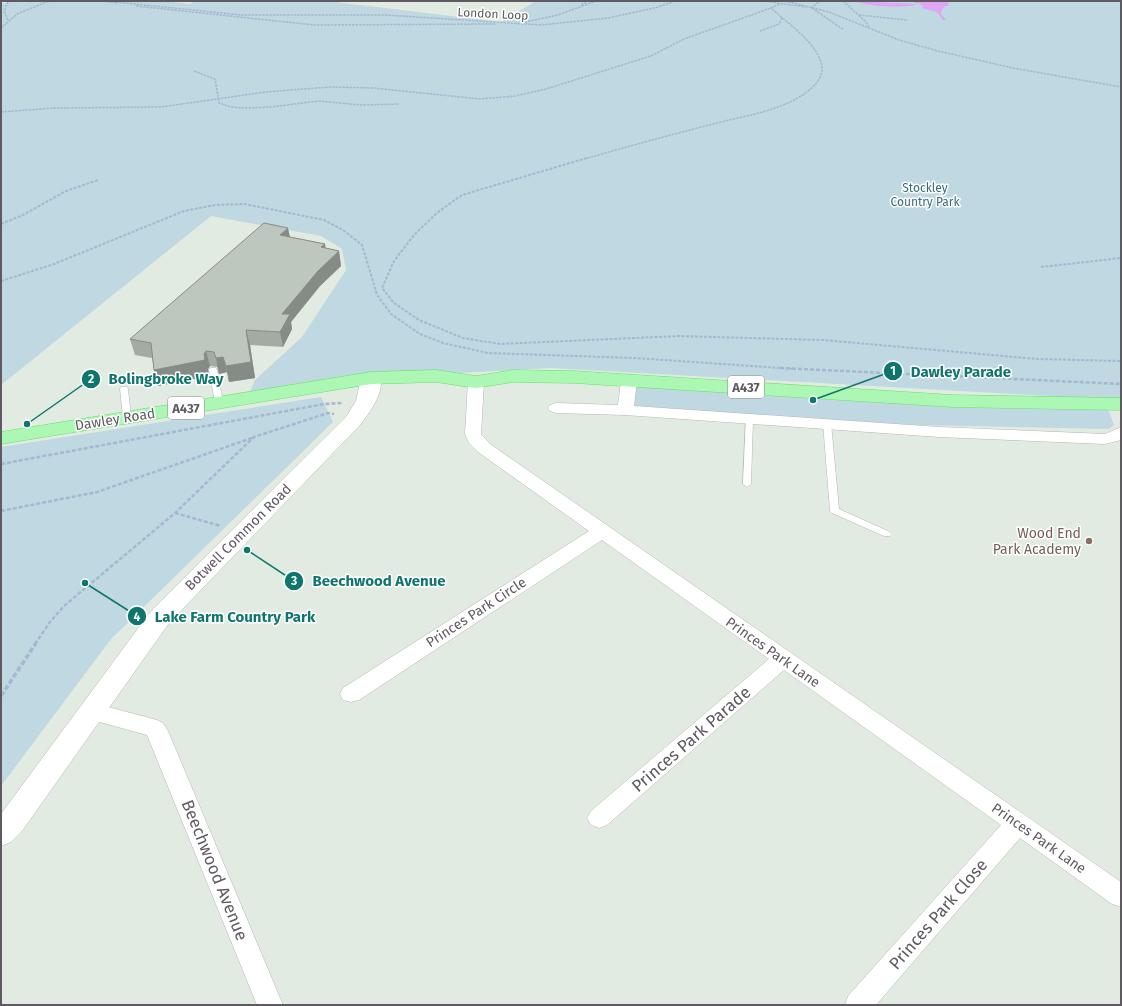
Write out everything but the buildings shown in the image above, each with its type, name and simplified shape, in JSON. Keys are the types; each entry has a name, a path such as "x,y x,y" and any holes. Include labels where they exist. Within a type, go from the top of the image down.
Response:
{"main road":[{"name":"A437","path":"369,389 436,376 476,382 525,376 961,402 1121,405"},
{"name":"Dawley Road","path":"1,438 219,402 369,389"}],"street":[{"path":"625,410 629,381"},
{"name":"Princes Park Lane","path":"476,382 472,428 475,439 484,448 1121,896"},
{"name":"Botwell Common Road","path":"1,833 29,799 160,617 353,421 369,389"},
{"path":"556,408 625,410 939,432 1106,439 1112,438 1121,432"},
{"name":"Princes Park Circle","path":"351,694 602,531"},
{"name":"Princes Park Parade","path":"599,818 782,659"},
{"name":"Beechwood Avenue","path":"93,712 142,723 155,729 201,835 270,1005"},
{"name":"Princes Park Close","path":"858,1005 1018,823"}],"lane":[{"path":"212,370 219,402"},
{"path":"124,389 127,417"},
{"path":"747,484 749,419"},
{"path":"827,423 835,511 887,534"}],"path":[{"path":"8,20 4,11 8,2 11,1"},
{"path":"1,28 8,20 17,14 50,1"},
{"path":"104,1 314,24 518,24 558,15 596,1"},
{"path":"558,15 588,1"},
{"name":"London Loop","path":"116,2 241,15 385,15 541,25 608,18 658,7 675,1"},
{"path":"763,1 812,8 844,30"},
{"path":"785,1 812,8 899,40 938,51 1013,68 1121,87"},
{"path":"812,8 820,1"},
{"path":"843,1 866,22 869,28"},
{"path":"1,112 54,108 161,107 265,92 330,86 373,88 480,98 515,96 546,89 651,56 684,39 780,4"},
{"path":"771,8 815,49 821,61 821,75 811,89 798,98 774,108 657,138 462,195 441,208 410,239 385,278 382,288 394,303 418,320 463,338 500,344 687,336 823,340 1036,359 1121,361"},
{"path":"859,15 907,20"},
{"path":"760,31 779,24 782,18"},
{"path":"194,71 215,79 218,99 220,103 226,106 246,108 318,101 361,104 399,104"},
{"path":"1,224 23,215 66,191 98,180"},
{"path":"1,281 54,264 184,211 215,205 245,204 324,220 343,230 362,245 377,295 391,314 420,334 443,343 481,351 635,358 802,369 1121,384"},
{"path":"1041,267 1121,258"},
{"path":"1,464 324,404 369,389"},
{"path":"1,511 97,492 254,437 328,413 353,421"},
{"path":"1,696 50,622 64,606 175,513 254,437"},
{"path":"175,513 243,532"}],"green space":[{"name":"Stockley Country Park","path":"11,1 165,1 190,4 195,1 335,2 501,22 536,1 1121,1 1121,400 551,368 402,376 248,397 255,380 302,337 346,270 342,249 321,236 211,216 1,385 1,4"},
{"path":"629,381 1108,409 1114,425 1109,429 827,423 625,410"},
{"path":"321,397 333,422 111,639 1,786 1,447"}],"shaded area":[{"path":"856,1 916,4 897,7 861,3"},
{"path":"913,1 948,1 949,5 943,8 941,12 946,20 943,20 937,12 922,8 923,6 918,3 917,4"}],"place":[{"name":"Dawley Parade","path":"813,400"},
{"name":"Bolingbroke Way","path":"27,424"},
{"name":"Wood End Park Academy","path":"1089,541"},
{"name":"Beechwood Avenue","path":"247,550"},
{"name":"Lake Farm Country Park","path":"85,583"}]}
